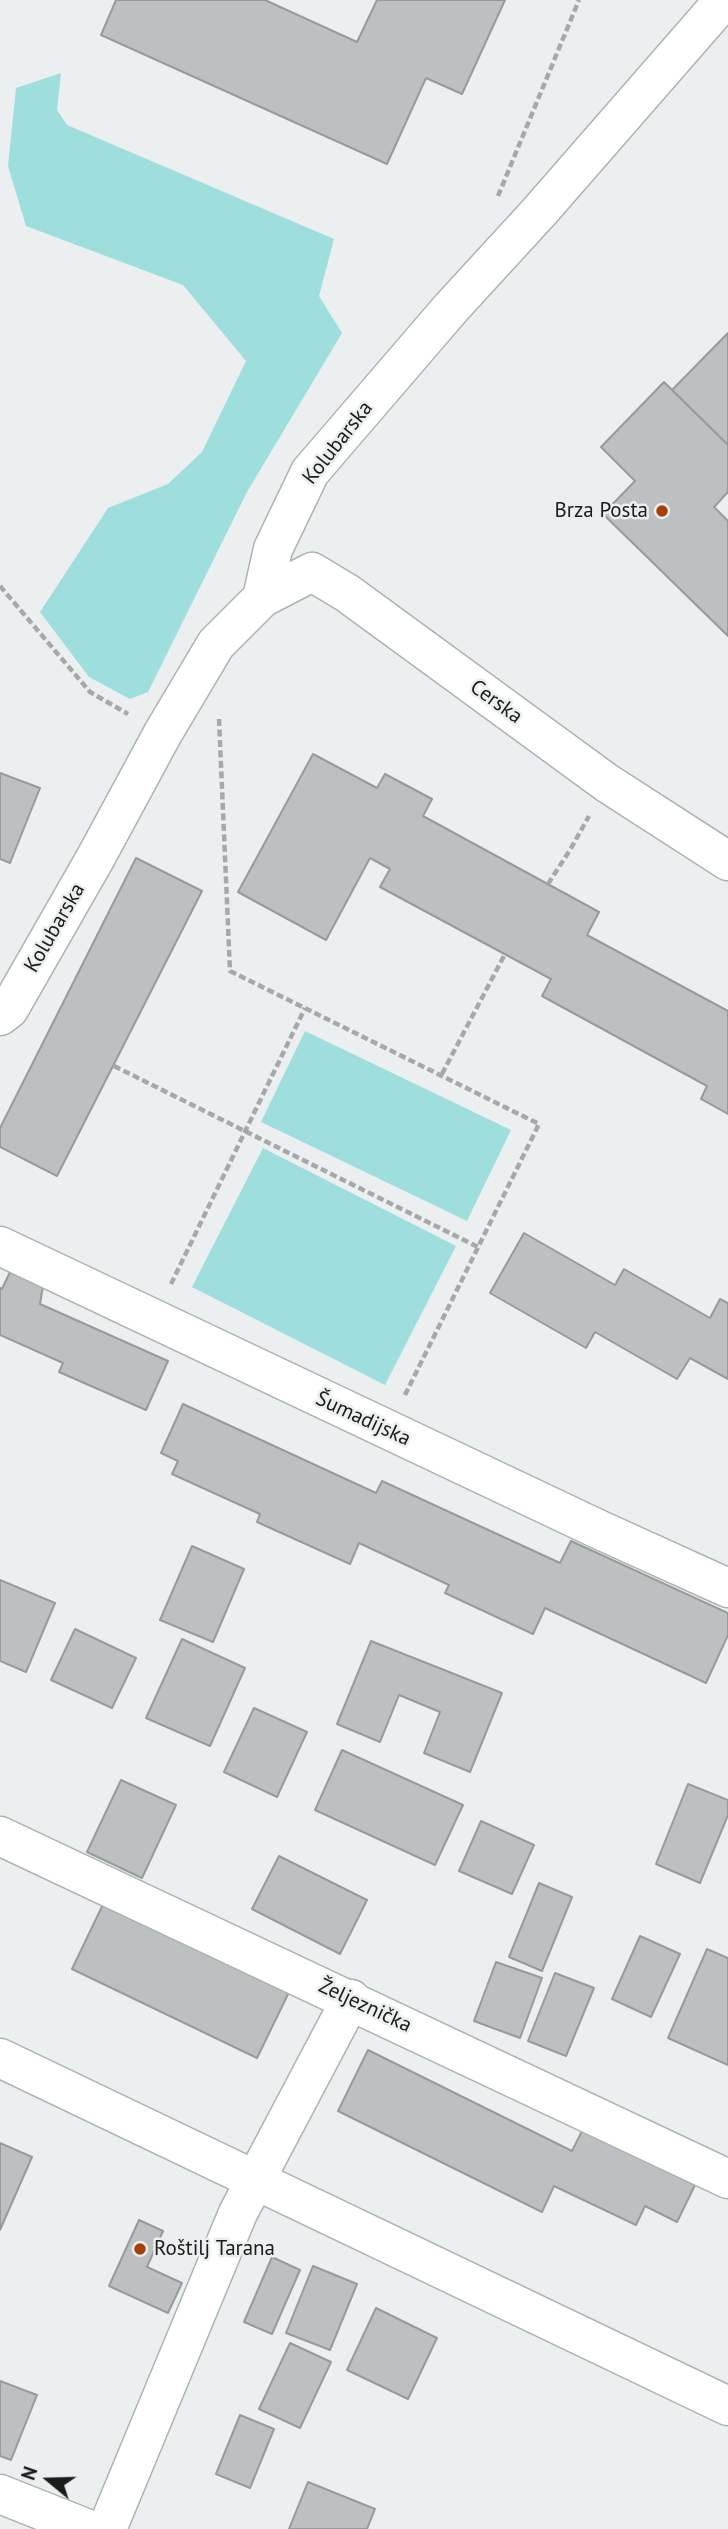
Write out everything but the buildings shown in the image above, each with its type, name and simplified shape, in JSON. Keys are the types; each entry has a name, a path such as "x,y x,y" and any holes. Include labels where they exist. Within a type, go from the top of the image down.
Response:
{"street":[{"name":"Kolubarska","path":"0,1016 9,1009 90,869 163,733 216,644 262,598 273,550 310,472 451,308 540,211 724,0"},
{"name":"Cerska","path":"262,598 312,572 347,593 607,783 728,861"},
{"name":"Šumadijska","path":"0,1246 728,1588"},
{"name":"Željeznička","path":"0,1836 351,1999 728,2179"},
{"path":"107,2529 239,2213 351,1999"},
{"path":"0,2058 728,2406"},
{"path":"0,2494 88,2529"}],"path":[{"path":"494,205 579,0"},
{"path":"0,586 90,692 163,733"},
{"path":"219,712 230,971 539,1124 399,1407"},
{"path":"548,884 607,783"},
{"path":"442,1074 505,954"},
{"path":"171,1285 305,1008"},
{"path":"114,1066 478,1247"}],"shaded area":[{"path":"61,73 57,110 67,125 334,239 319,296 342,333 247,492 148,692 130,699 89,677 40,612 108,508 168,484 202,452 246,361 183,285 26,226 8,166 16,88"},
{"path":"305,1031 511,1130 467,1221 261,1122"},
{"path":"263,1148 456,1246 385,1385 192,1287"}],"place":[{"name":"Brza Posta","path":"662,511"},
{"name":"Roštilj Tarana","path":"140,2249"}]}
